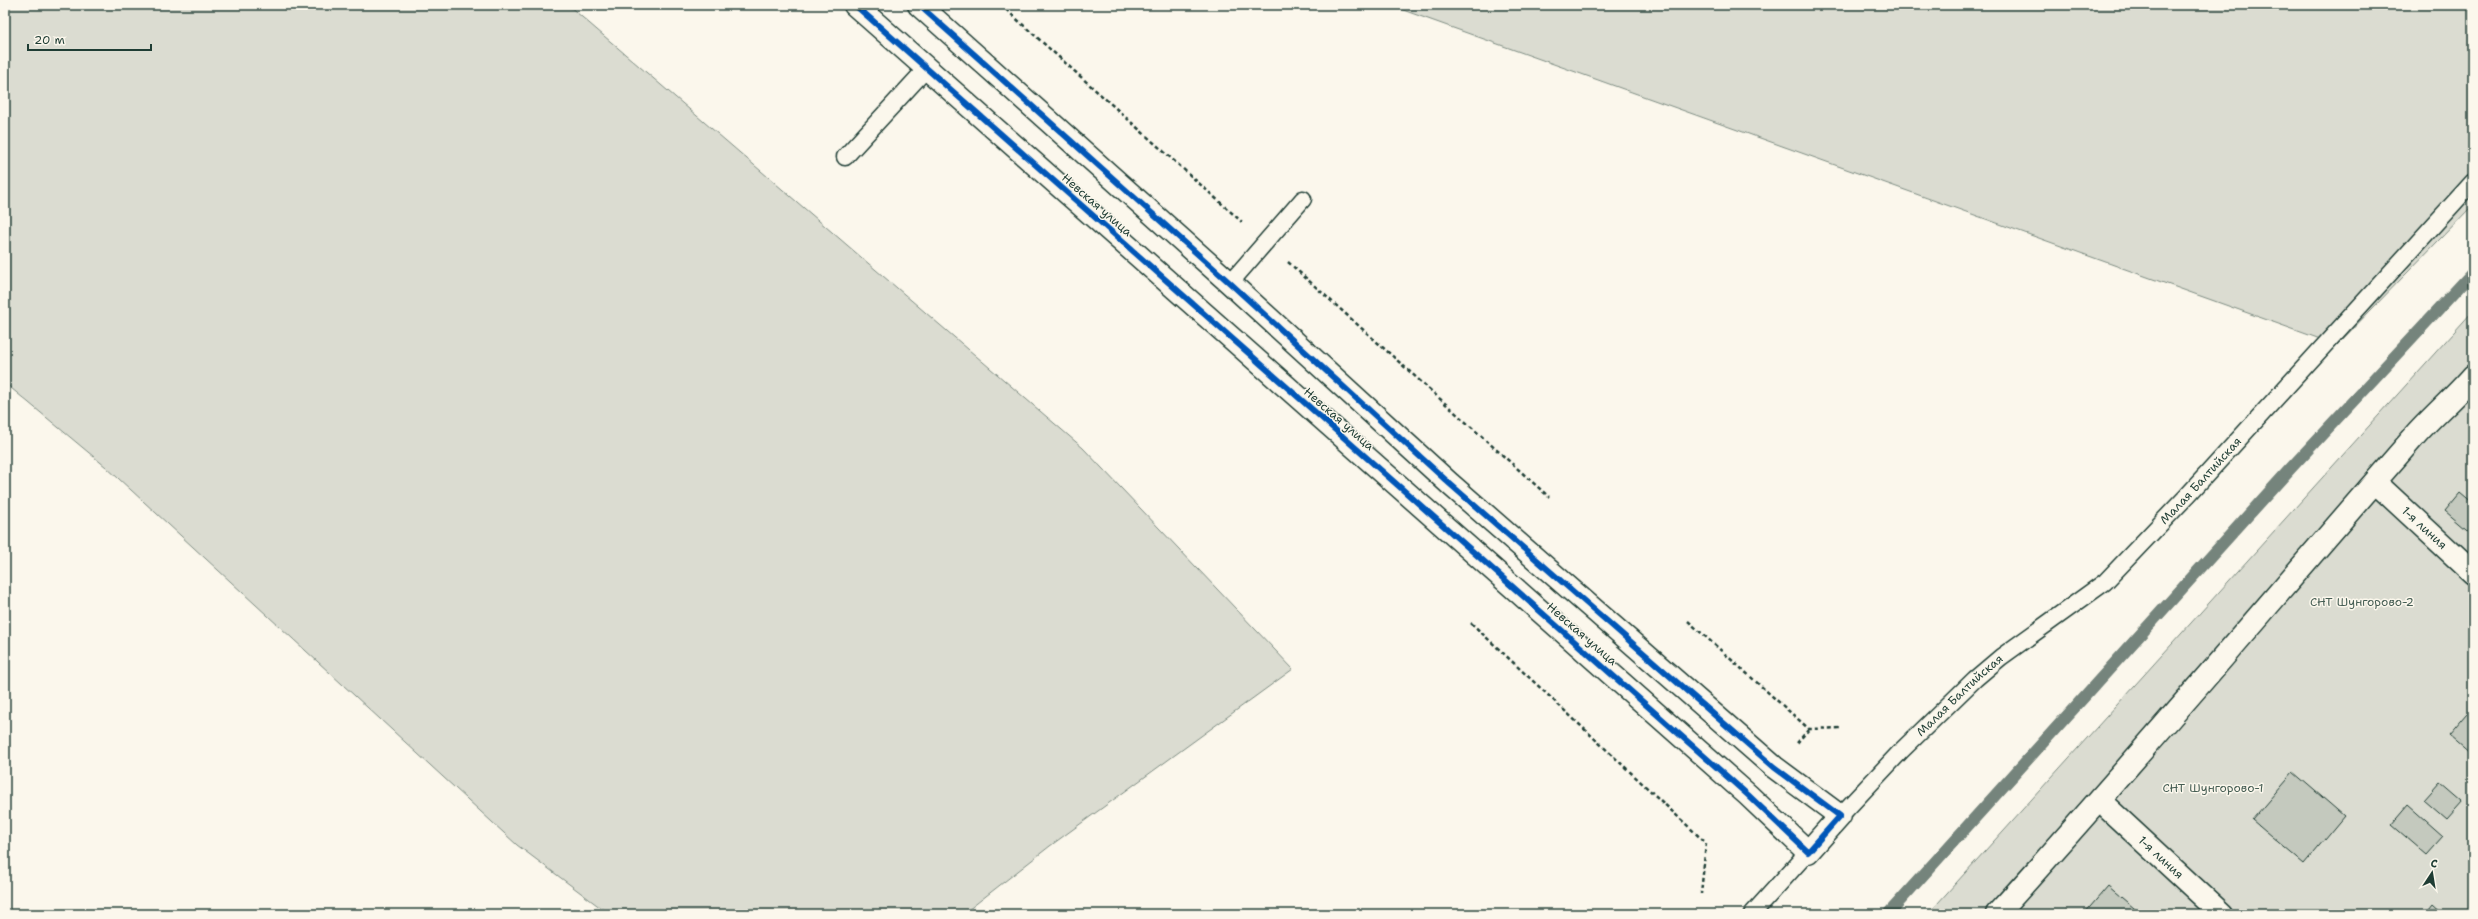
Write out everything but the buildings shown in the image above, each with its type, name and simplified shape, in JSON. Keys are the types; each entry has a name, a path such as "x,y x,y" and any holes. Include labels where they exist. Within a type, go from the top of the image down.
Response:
{"street":[{"name":"Невская улица","path":"855,5 1748,795 1808,852"},
{"path":"919,5 1230,283 1450,484 1774,767 1840,816 1808,852"},
{"path":"1998,914 2100,801 2254,625 2314,550 2376,483 2414,437 2473,376"},
{"name":"1-я линия","path":"2376,483 2473,573"},
{"name":"1-я линия","path":"2100,801 2222,914"}],"lane":[{"path":"845,157 926,69"},
{"name":"Малая Балтийская","path":"1840,816 1901,750 2002,657 2105,582 2187,496 2473,182"},
{"path":"1230,283 1303,199"},
{"path":"1752,914 1808,852"}],"path":[{"path":"1001,5 1549,497"},
{"path":"1688,621 1809,729 1842,728"},
{"path":"1471,623 1706,843 1701,894"},
{"path":"1795,744 1809,729"}],"green space":[{"path":"5,5 568,5 1083,448 1293,669 1050,846 963,914 609,914 517,845 106,467 5,383"},
{"path":"1389,5 2473,5 2473,205 2337,345"},
{"path":"2473,311 2473,914 1928,914"}],"waterway":[{"path":"1888,914 2290,469 2473,272"}],"cycle path":[{"path":"855,5 1748,795 1808,852 1840,816 1774,767 1450,484 1230,283 919,5"}],"park label":[{"name":"СНТ Шунгорово-2","path":"2362,602"},
{"name":"СНТ Шунгорово-1","path":"2213,788"}]}
